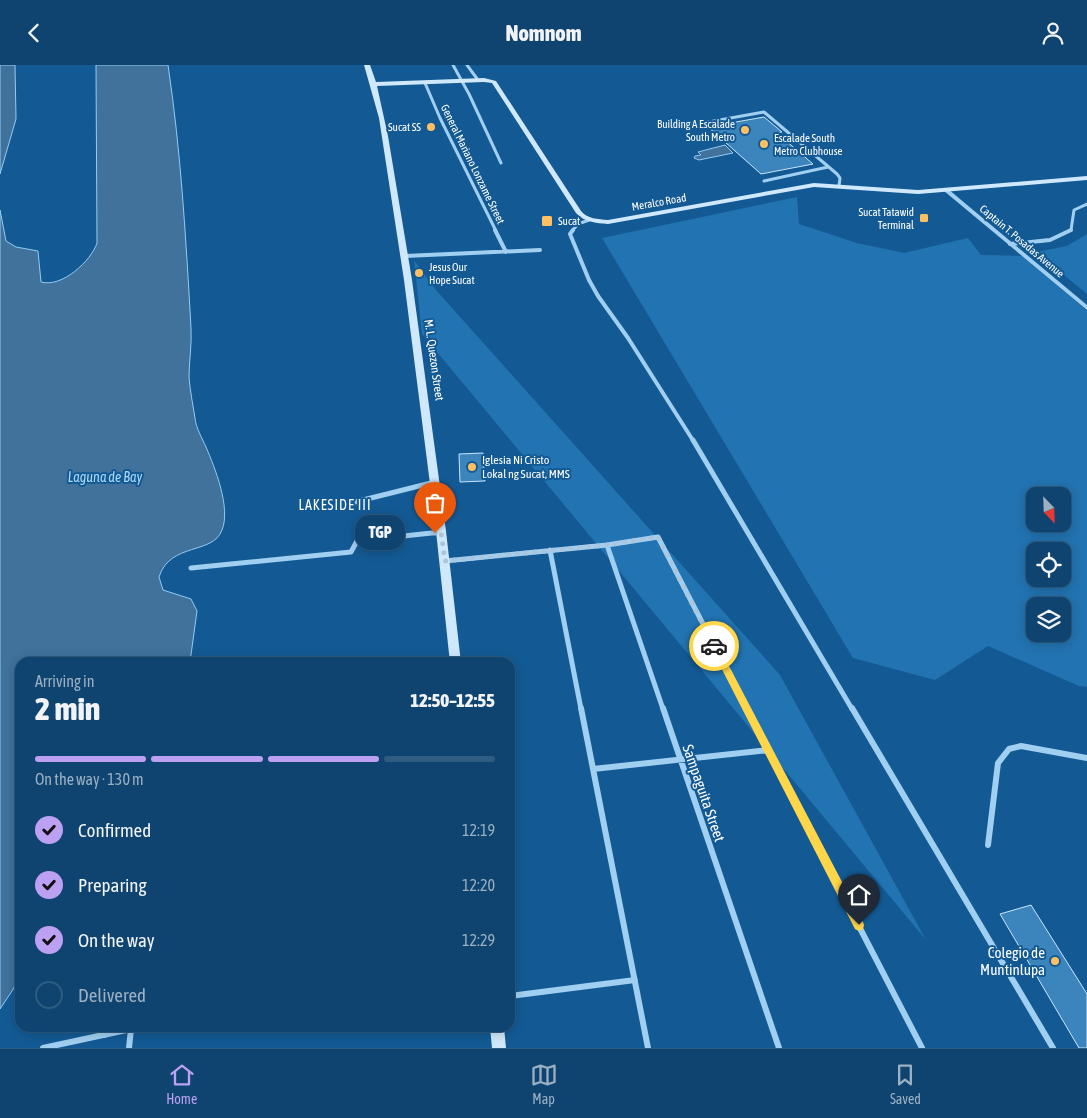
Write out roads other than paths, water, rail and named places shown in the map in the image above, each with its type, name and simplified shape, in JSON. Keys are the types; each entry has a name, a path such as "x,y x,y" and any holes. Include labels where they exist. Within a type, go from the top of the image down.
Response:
{"main road":[{"name":"M. L. Quezon Street","path":"367,65 375,84 383,117 388,162 405,256 445,561 455,657"},
{"path":"375,84 488,80 498,86 578,212 589,220"},
{"name":"Meralco Road","path":"589,220 608,222 804,187 839,186 910,191 948,190 1087,178"},
{"name":"Meralco Road","path":"1020,185 1061,187 1087,185"},
{"path":"497,1032 499,1048"}],"street":[{"path":"453,65 501,163"},
{"path":"467,65 478,80"},
{"name":"General Mariano Lonzame Street","path":"425,83 440,118 506,251"},
{"path":"704,123 764,112 840,178 839,186"},
{"path":"764,181 828,167"},
{"name":"Captain T. Posadas Avenue","path":"948,190 1087,302"},
{"path":"1014,244 1048,241 1063,236 1071,230 1071,212 1087,203"},
{"path":"589,220 578,224 570,234 589,280 705,460 1053,1048"},
{"name":"Captain T. Posadas Avenue","path":"1014,244 1087,308"},
{"path":"405,256 540,249"},
{"path":"351,503 434,482"},
{"path":"192,568 351,552 358,541 441,532"},
{"path":"445,561 607,545 658,537 922,1048"},
{"name":"Sampaguita Street","path":"607,545 779,1048"},
{"path":"550,550 648,1048"},
{"path":"988,845 998,763 1009,749 1021,746 1087,759"},
{"path":"593,769 768,750"},
{"path":"515,995 635,980"},
{"path":"43,1048 102,1032"},
{"path":"129,1048 131,1032"}],"water":[{"path":"0,65 15,65 16,119 0,174"},
{"name":"Laguna de Bay","path":"96,65 168,65 180,163 185,229 191,328 190,387 197,425 221,488 225,511 224,521 222,530 217,538 201,547 172,558 164,566 159,577 163,590 191,599 197,611 191,657 15,657 15,984 0,1009 0,210 6,241 16,247 38,251 41,282 58,281 75,272 89,258 97,243"},
{"path":"725,145 733,153 699,160 694,158 701,155 698,152"}],"place":[{"name":"Sucat SS","path":"431,127"},
{"name":"Building A Escalade South Metro","path":"745,130"},
{"name":"Escalade South Metro Clubhouse","path":"764,144"},
{"name":"Sucat Tatawid Terminal","path":"924,218"},
{"name":"Sucat","path":"547,221"},
{"name":"Jesus Our Hope Sucat","path":"419,273"},
{"name":"Iglesia Ni Cristo Lokal ng Sucat, MMS","path":"472,467"},
{"name":"TGP","path":"435,533"},
{"name":"Colegio de Muntinlupa","path":"1055,961"}],"district":[{"name":"LAKESIDE III","path":"335,505"}]}
